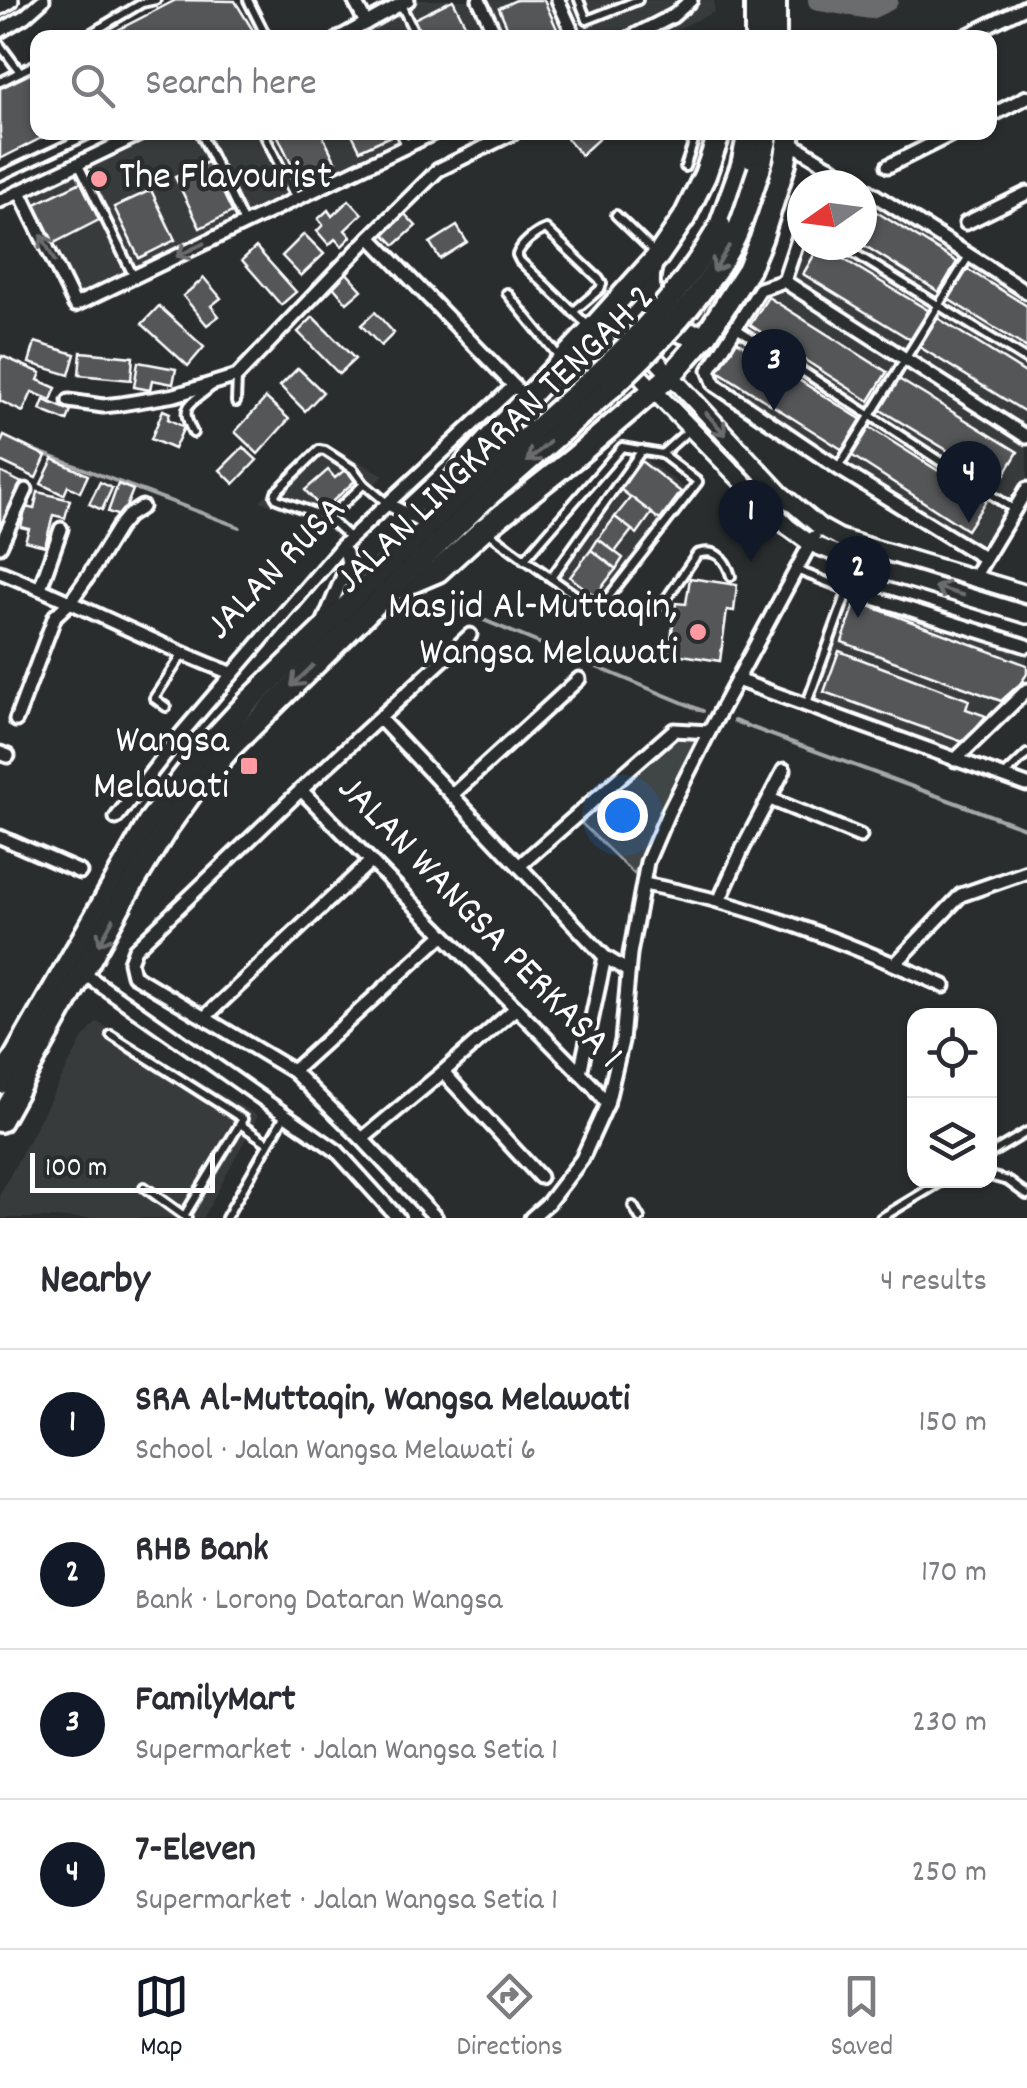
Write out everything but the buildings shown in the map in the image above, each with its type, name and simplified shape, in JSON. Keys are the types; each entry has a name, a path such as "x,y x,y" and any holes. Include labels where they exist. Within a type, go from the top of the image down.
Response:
{"highway":[{"path":"756,0 756,30"},
{"path":"774,0 775,30"},
{"path":"437,519 448,488 520,392 562,361 655,259 691,204 705,175 714,140"},
{"name":"JALAN LINGKARAN TENGAH 2","path":"0,1121 166,829 193,791 231,747 605,381 706,251 720,226 747,140"},
{"name":"JALAN LINGKARAN TENGAH 2","path":"0,1083 151,819 207,746 437,519 676,322 736,235 766,140"},
{"path":"387,593 438,571 653,391 706,336 748,270 772,208 788,140"},
{"path":"655,259 647,286 651,298 678,330 706,336"}],"main road":[{"path":"0,6 10,0"},
{"path":"610,310 770,483 820,527 840,538 1027,594"},
{"path":"593,328 788,527 810,543 871,567 1027,615"}],"street":[{"path":"0,31 26,16 43,0"},
{"path":"354,0 366,24"},
{"path":"479,0 492,30"},
{"path":"558,0 571,30"},
{"path":"646,30 673,16 692,0"},
{"path":"358,30 404,2"},
{"path":"978,30 1027,6"},
{"path":"997,112 1027,97"},
{"path":"0,201 128,140"},
{"path":"20,192 75,306 419,140"},
{"path":"69,401 121,404 237,376 438,170 499,140"},
{"path":"793,140 835,170"},
{"path":"888,166 940,140"},
{"path":"827,170 829,166"},
{"path":"966,224 1027,193"},
{"path":"877,196 1027,292"},
{"path":"370,237 520,392"},
{"path":"784,281 791,260"},
{"path":"784,281 760,289 708,370 715,385 838,468 984,558"},
{"path":"784,281 1027,437"},
{"name":"JALAN RUSA","path":"0,572 231,673 345,542 520,392"},
{"path":"0,546 26,490"},
{"path":"974,577 1027,490"},
{"path":"388,504 437,519"},
{"path":"16,720 55,616 70,602 118,528 142,508"},
{"path":"530,1218 548,1203 582,1159 608,1104 622,1041 628,971 648,862 668,813 820,527"},
{"path":"40,588 61,528"},
{"path":"319,634 348,564 345,542"},
{"path":"848,590 1027,646"},
{"path":"436,1218 293,1071 133,975 130,962 135,949 470,635"},
{"path":"116,818 231,673"},
{"path":"452,795 580,680"},
{"path":"737,680 1027,785"},
{"path":"954,760 1027,690"},
{"path":"380,719 605,956 628,971"},
{"path":"520,866 674,730 709,732"},
{"path":"719,902 784,770"},
{"name":"JALAN WANGSA PERKASA 1","path":"301,790 608,1104"},
{"path":"770,799 860,836"},
{"path":"0,838 80,872"},
{"path":"205,1017 371,861"},
{"path":"895,964 961,895 1027,872"},
{"path":"644,884 719,902 816,934 944,986"},
{"path":"293,1071 443,935"},
{"path":"580,1073 605,956"},
{"path":"83,974 336,1151 398,1218"},
{"path":"362,1138 516,1008"},
{"path":"443,1072 540,1177"}],"lane":[{"path":"98,30 156,0"},
{"path":"248,0 264,30"},
{"path":"579,0 587,20 638,0"},
{"path":"404,2 414,30"},
{"path":"0,45 20,72"},
{"path":"0,82 30,67"},
{"path":"0,176 77,140"},
{"path":"204,140 244,224"},
{"path":"267,140 296,199"},
{"path":"404,140 407,146"},
{"path":"685,167 694,140"},
{"path":"79,164 134,277"},
{"path":"616,214 655,259"},
{"path":"574,312 602,284 546,229 519,249 517,255 520,261 574,312 593,328"},
{"path":"838,468 970,254"},
{"path":"866,260 1027,360"},
{"path":"507,294 562,361"},
{"path":"735,327 1014,509"},
{"path":"236,402 237,376"},
{"path":"192,434 186,410 215,382"},
{"path":"662,454 690,428"},
{"path":"484,529 524,560 595,610 698,482 662,454 622,447 524,560"},
{"path":"345,542 328,518 275,496 319,450 353,469 388,504"},
{"path":"551,578 642,450"},
{"path":"328,518 364,484"},
{"path":"660,608 698,554 715,553 728,564 731,576"},
{"path":"796,570 848,590 807,703"},
{"path":"166,706 154,698 182,654"},
{"path":"1003,777 1027,754"},
{"path":"111,1035 243,1119 185,1217 144,1186"},
{"path":"226,1218 285,1114"},
{"path":"240,1124 268,1144"},
{"path":"997,1150 1027,1132"},
{"path":"997,1178 1027,1195"},
{"path":"882,1218 931,1188"},
{"path":"633,1206 640,1218"}],"shaded area":[{"path":"417,0 474,0 487,30 359,30"},
{"path":"484,0 714,0 714,12 676,30 498,30"},
{"path":"140,140 408,140 77,300 26,194"},
{"path":"877,202 1027,297 1027,481 982,552 719,381 714,370 762,292 784,286 798,260 877,260"},
{"path":"320,441 384,475 330,528 260,501"},
{"path":"637,453 694,495 599,616 546,578"},
{"path":"850,596 1027,651 1027,682 954,754 811,701"},
{"path":"678,732 703,735 634,874 578,820"},
{"path":"97,1022 258,1116 203,1218 0,1218 0,1194 83,1038"}],"waterway":[{"path":"819,0 870,8 887,0"},
{"path":"28,448 239,527"},
{"path":"457,609 703,711"},
{"path":"734,721 1027,829"}],"place":[{"name":"The Flavourist","path":"99,179"},
{"name":"FamilyMart","path":"774,411"},
{"name":"7-Eleven","path":"969,523"},
{"name":"SRA Al-Muttaqin, Wangsa Melawati","path":"751,562"},
{"name":"RHB Bank","path":"858,618"},
{"name":"Masjid Al-Muttaqin, Wangsa Melawati","path":"698,632"},
{"name":"Wangsa Melawati","path":"249,766"}]}
